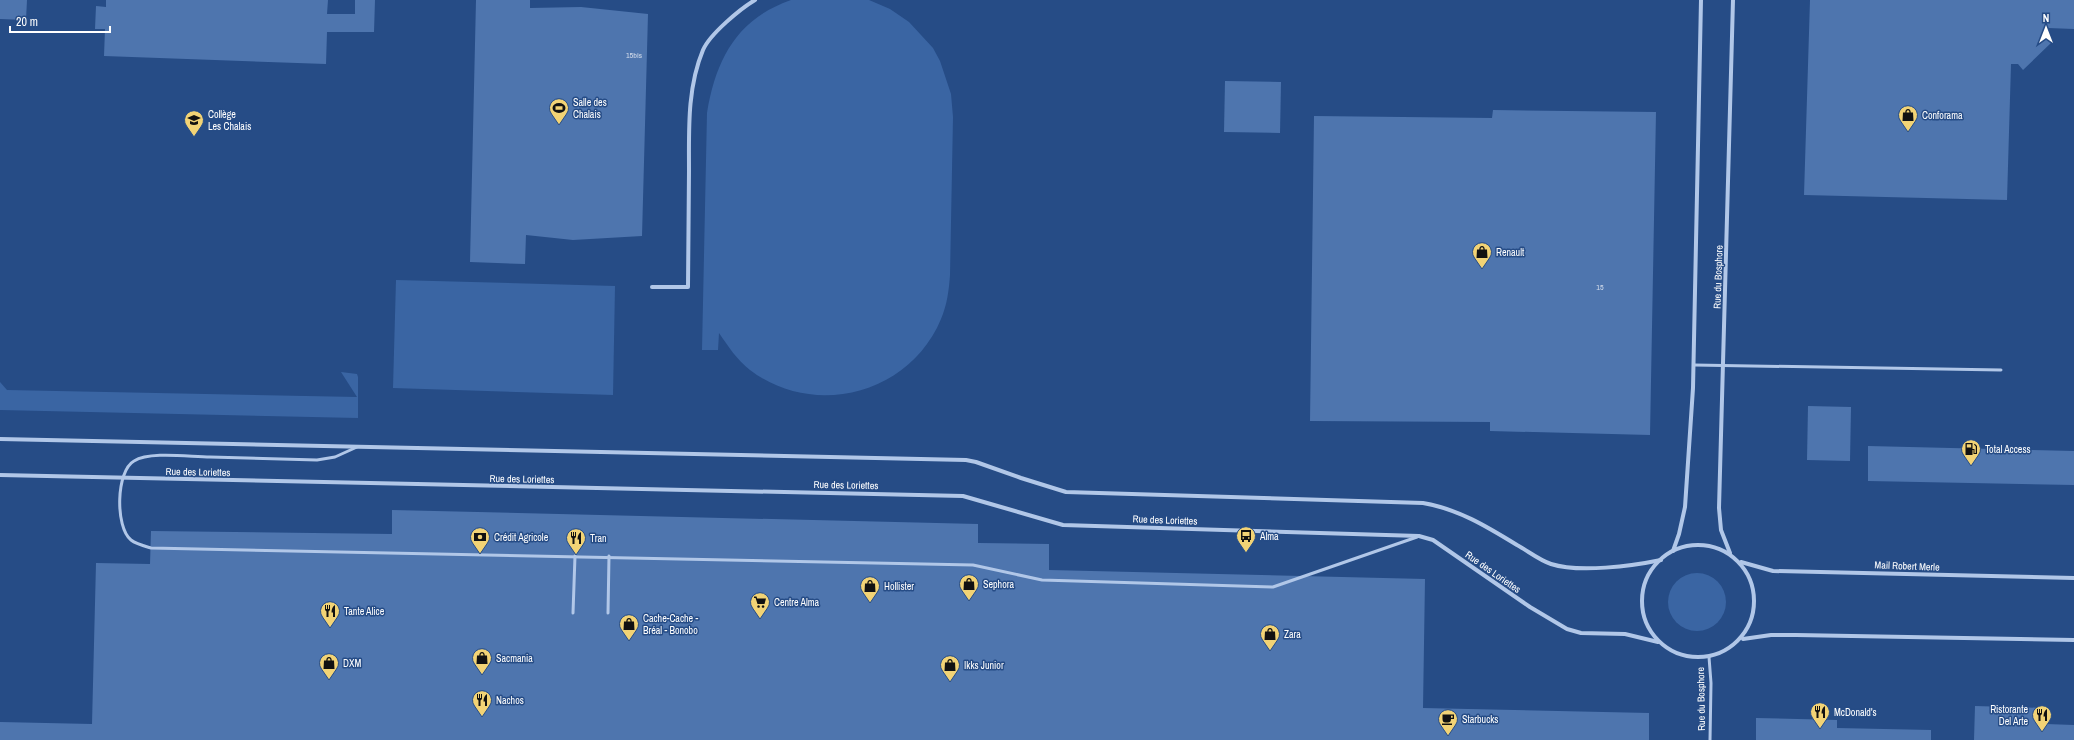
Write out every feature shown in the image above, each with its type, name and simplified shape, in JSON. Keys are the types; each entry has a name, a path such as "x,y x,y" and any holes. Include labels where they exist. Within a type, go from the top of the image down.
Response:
{"street":[{"path":"652,287 688,287 690,113 696,72 703,49 737,13 755,0"},
{"path":"1673,551 1679,534 1685,507 1694,365 1701,0"},
{"name":"Rue du Bosphore","path":"1730,553 1721,530 1720,508 1733,0"},
{"path":"0,439 966,460 1066,492 1423,503 1448,508 1472,518 1551,564 1566,567 1632,566 1660,560"},
{"name":"Rue des Loriettes","path":"0,475 963,496 1063,525 1419,536 1433,540 1530,607 1567,629 1582,633 1625,634 1658,642"},
{"path":"1701,544 1712,546 1730,553 1740,562 1752,584 1753,602 1751,621 1742,639 1729,651 1709,657 1684,656 1668,650 1658,642 1648,628 1643,614 1642,602 1648,578 1660,560 1673,551 1688,545 1701,544"},
{"name":"Mail Robert Merle","path":"1740,562 1773,571 2074,578"},
{"path":"1742,639 1771,635 1796,635 2074,640"}],"lane":[{"path":"1694,365 2001,370"},
{"path":"358,447 334,457 317,460 170,456 145,457 133,461 126,469 122,478 120,509 125,532 130,540 150,548 609,556 973,565 1042,580 1273,587 1419,536"},
{"path":"574,613 575,556"},
{"path":"608,614 609,556"},
{"name":"Rue du Bosphore","path":"1709,657 1711,683 1710,740"}],"shaded area":[{"path":"791,0 869,0 890,9 909,22 933,48 940,61 951,94 953,117 950,275 945,308 941,319 927,345 907,366 884,381 858,391 830,395 802,393 775,385 745,366 733,353 719,333 718,350 702,350 707,113 711,93 716,75 723,59 732,43 743,30 756,18 772,8"},
{"path":"396,280 615,286 613,395 393,388"},
{"path":"341,372 357,374 358,418 0,410 0,382 7,390 357,397"},
{"path":"1697,573 1708,575 1718,581 1724,591 1726,602 1724,613 1718,623 1708,629 1697,631 1686,629 1676,623 1670,613 1668,602 1670,591 1676,581 1686,575"}],"building":[{"path":"0,0 27,0 26,20 0,19"},
{"path":"106,0 328,0 327,14 355,14 355,0 375,0 374,32 327,32 326,64 104,56 105,29 95,29 96,6 106,7"},
{"name":"Salle des Chalais","path":"476,0 530,0 530,8 581,7 648,14 642,236 573,240 526,235 525,264 470,262"},
{"name":"Conforama","path":"1810,0 2074,0 2074,29 2048,28 2047,36 2052,42 2023,70 2018,64 2011,64 2007,200 1804,195"},
{"path":"1225,81 1281,82 1280,133 1224,132"},
{"name":"Renault","path":"1493,110 1656,112 1650,435 1490,431 1490,422 1310,421 1314,116 1492,118"},
{"path":"1808,406 1851,407 1850,461 1807,460"},
{"name":"Total Access","path":"1868,446 2074,451 2074,485 1868,481"},
{"name":"Centre Alma","path":"392,510 978,524 978,543 1049,544 1049,570 1425,579 1423,708 1649,713 1649,740 0,740 0,722 92,724 96,563 150,564 151,531 392,534"},
{"path":"1975,706 2046,708 2046,724 2074,725 2074,740 1974,740"},
{"name":"McDonald's","path":"1756,718 1837,720 1837,728 1931,730 1931,740 1756,740"}],"place":[{"name":"Salle des Chalais","path":"559,125"},
{"name":"Conforama","path":"1908,132"},
{"name":"Collège Les Chalais","path":"194,137"},
{"name":"Renault","path":"1482,269"},
{"name":"Total Access","path":"1971,466"},
{"name":"Alma","path":"1246,553"},
{"name":"Crédit Agricole","path":"480,554"},
{"name":"Tran","path":"576,555"},
{"name":"Sephora","path":"969,601"},
{"name":"Hollister","path":"870,603"},
{"name":"Centre Alma","path":"760,619"},
{"name":"Tante Alice","path":"330,628"},
{"name":"Cache-Cache - Bréal - Bonobo","path":"629,641"},
{"name":"Zara","path":"1270,651"},
{"name":"Sacmania","path":"482,675"},
{"name":"DXM","path":"329,680"},
{"name":"Ikks Junior","path":"950,682"},
{"name":"Nachos","path":"482,717"},
{"name":"McDonald's","path":"1820,729"},
{"name":"Ristorante Del Arte","path":"2042,732"},
{"name":"Starbucks","path":"1448,736"}]}
